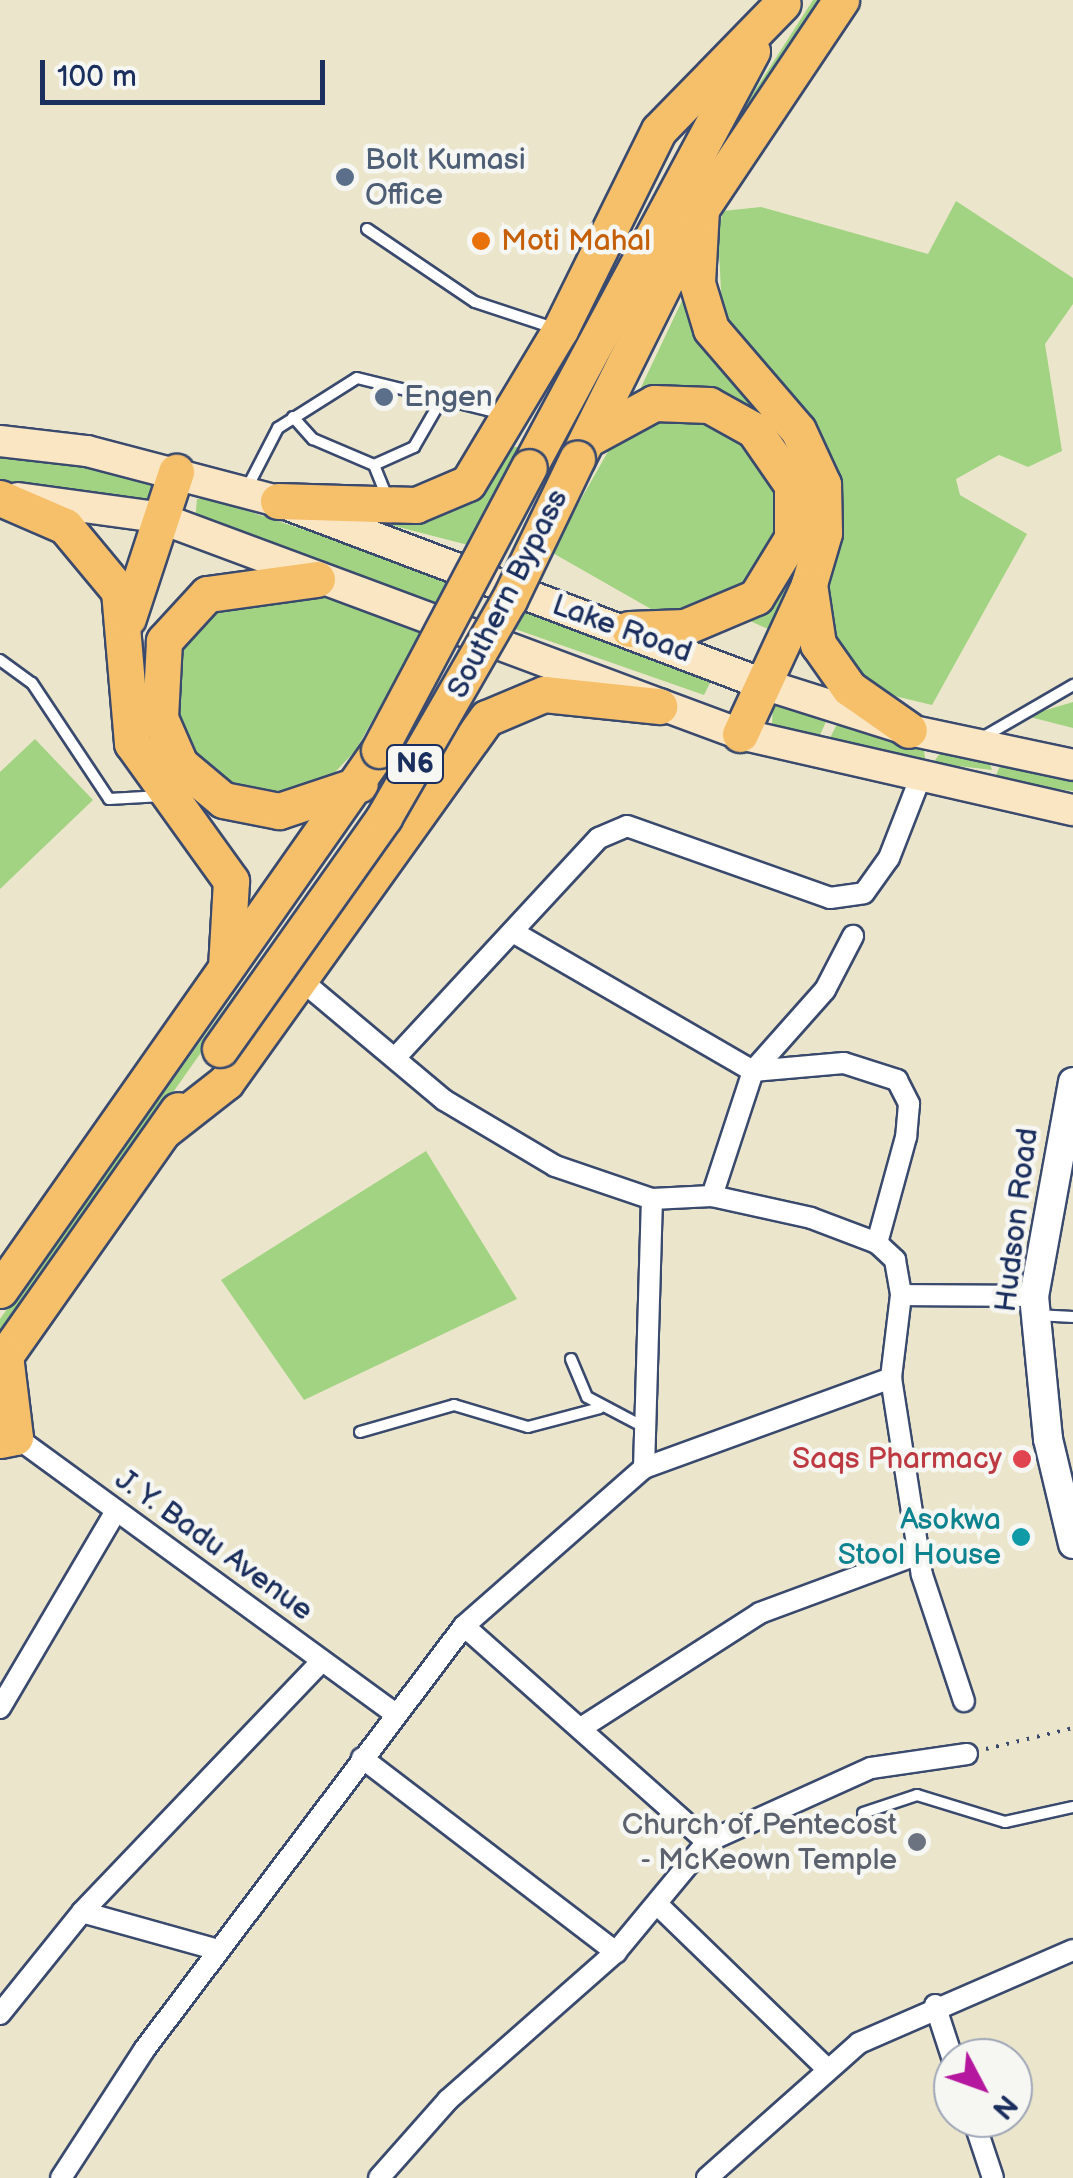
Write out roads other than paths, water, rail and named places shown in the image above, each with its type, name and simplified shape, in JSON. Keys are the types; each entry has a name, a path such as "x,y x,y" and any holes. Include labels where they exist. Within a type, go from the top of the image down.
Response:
{"highway":[{"name":"Southern Bypass","path":"2,1359 384,817 482,651 701,209 840,0"},
{"name":"Southern Bypass","path":"0,1290 360,784 718,105 784,2"},
{"path":"261,496 392,504 444,498 468,484 560,330 659,130 784,2"},
{"path":"701,209 697,283 711,329 798,430 824,484 824,533 809,584 740,734"},
{"path":"582,449 631,410 697,402 754,430 792,486 792,538 756,597 685,626 629,629"},
{"path":"176,472 157,517 128,618 132,743 166,796 204,833 231,881 225,973"},
{"path":"0,496 66,526 102,563 128,618"},
{"path":"317,578 207,594 164,641 160,718 180,764 236,804 278,810 360,784"},
{"path":"809,584 827,662 910,730"},
{"path":"166,1129 226,1082 487,718 544,694 659,706"},
{"path":"2,1359 5,1434"}],"main road":[{"name":"Lake Road","path":"0,441 176,472 261,496 629,629 764,684 910,730 1073,765"},
{"name":"Lake Road","path":"0,496 157,517 740,734 919,781 1073,810"}],"street":[{"path":"396,1058 513,932 568,865 626,826 830,898 864,892 919,781"},
{"path":"513,932 752,1071 844,1064 897,1080 909,1104 906,1137 878,1243"},
{"path":"712,1196 752,1071 825,990 853,936"},
{"path":"301,980 498,1137 652,1198 712,1196 878,1243 896,1260 901,1295 891,1378 919,1554 964,1702"},
{"name":"Hudson Road","path":"1073,1082 1034,1306 1073,1544"},
{"path":"644,1468 652,1198"},
{"path":"901,1295 1034,1306"},
{"path":"61,2178 218,1950 394,1713 464,1626 644,1468 891,1378"},
{"name":"J. Y. Badu Avenue","path":"5,1434 394,1713"},
{"path":"0,1708 116,1511"},
{"path":"581,1728 760,1612 919,1554"},
{"path":"464,1626 708,1842"},
{"path":"0,2014 82,1912 322,1661"},
{"path":"379,2178 448,2100 616,1952 660,1907 708,1842 870,1768 967,1754"},
{"path":"362,1758 616,1952"},
{"path":"660,1907 824,2066"},
{"path":"82,1912 218,1950"},
{"path":"707,2178 824,2066 934,2005 1073,1950"},
{"path":"934,2005 945,2038"},
{"path":"979,2138 993,2178"}],"lane":[{"path":"368,230 475,302 560,330"},
{"path":"261,496 259,450 293,417 357,378 440,402 515,411"},
{"path":"374,465 414,447 440,402"},
{"path":"293,417 313,439 374,465 392,504"},
{"path":"0,660 32,684 109,799 166,796"},
{"path":"976,742 1073,684"},
{"path":"1034,1306 1073,1317"},
{"path":"571,1359 577,1384 600,1408 645,1428"},
{"path":"360,1432 454,1405 528,1427 600,1408"},
{"path":"863,1813 918,1794 1006,1822 1073,1807"}],"place":[{"name":"Bolt Kumasi Office","path":"345,177"},
{"name":"Moti Mahal","path":"481,241"},
{"name":"Engen","path":"384,397"},
{"name":"Saqs Pharmacy","path":"1022,1459"},
{"name":"Asokwa Stool House","path":"1021,1537"},
{"name":"Church of Pentecost - McKeown Temple","path":"917,1842"}]}
